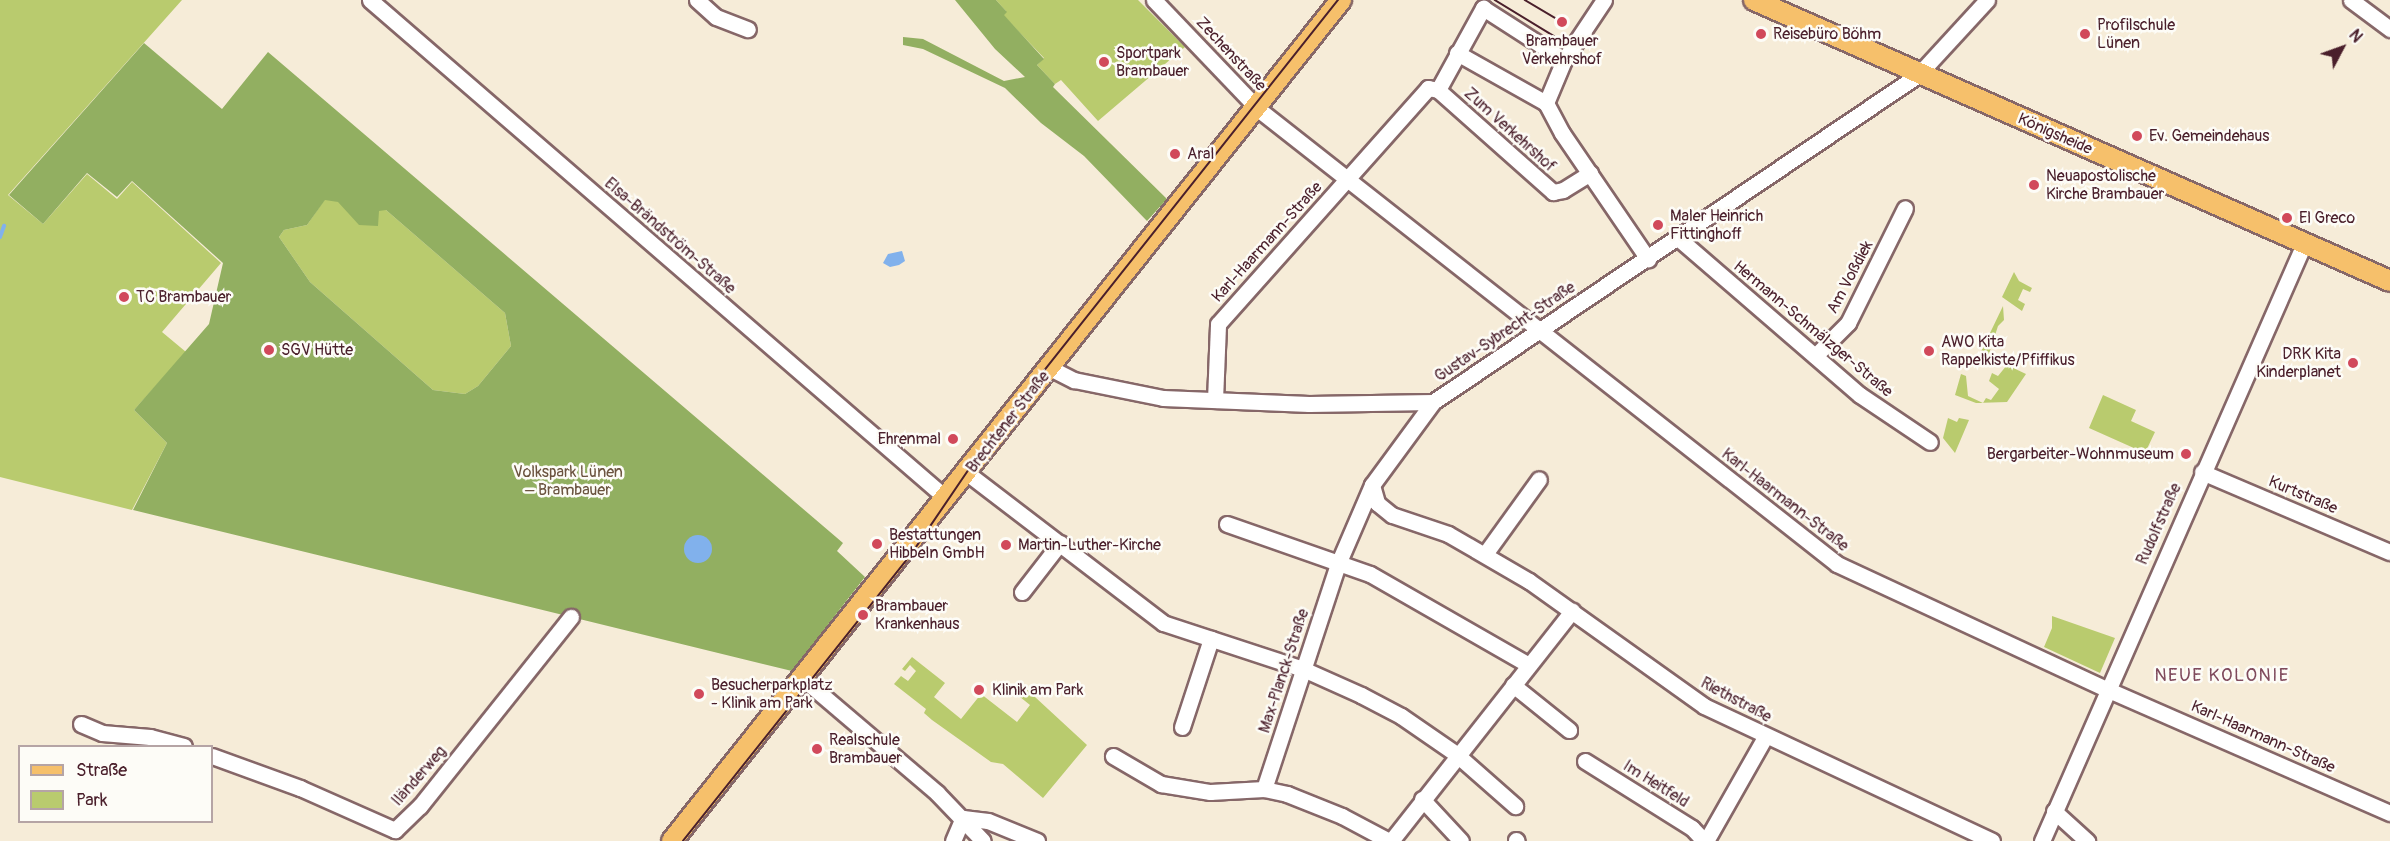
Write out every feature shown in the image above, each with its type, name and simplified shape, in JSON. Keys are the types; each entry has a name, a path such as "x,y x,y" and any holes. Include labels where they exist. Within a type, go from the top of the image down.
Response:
{"main road":[{"name":"Brechtener Straße","path":"672,841 1341,0"},
{"name":"Königsheide","path":"1754,0 1918,75 2390,281"}],"street":[{"name":"Elsa-Brändström-Straße","path":"370,0 946,498"},
{"path":"697,0 716,17 748,29"},
{"name":"Zechenstraße","path":"1154,0 1256,108"},
{"path":"1546,103 1564,60 1604,0"},
{"name":"Gustav-Sybrecht-Straße","path":"1050,368 1074,380 1163,398 1433,402 1918,75 1987,0"},
{"path":"2351,0 2390,29"},
{"name":"Zum Verkehrshof","path":"1564,60 1483,8 1433,89 1553,192 1563,190 1590,173"},
{"name":"Zum Verkehrshof","path":"1457,53 1546,103 1549,114 1648,259"},
{"name":"Karl-Haarmann-Straße","path":"1215,400 1218,324 1346,180 1433,89"},
{"name":"Karl-Haarmann-Straße","path":"1256,108 1536,331 1837,564 2106,689 2390,813"},
{"name":"Am Voßdiek","path":"1815,356 1848,323 1905,208"},
{"name":"Hermann-Schmälzger-Straße","path":"1678,238 1860,395 1930,442"},
{"name":"Rudolfstraße","path":"2106,689 2304,244"},
{"name":"Max-Planck-Straße","path":"1264,789 1338,564 1372,485 1433,402"},
{"name":"Kurtstraße","path":"2202,472 2390,552"},
{"path":"967,473 1163,623 1303,669 1401,716 1456,753 1515,806"},
{"path":"1485,554 1539,478"},
{"name":"Riethstraße","path":"1372,485 1377,503 1392,514 1448,534 1485,554 1572,611 1704,706 1765,737 1992,841"},
{"path":"1227,524 1370,574 1529,665"},
{"path":"1022,592 1060,543"},
{"path":"1113,756 1161,784 1210,792 1264,789 1342,816 1390,841 1456,753 1572,611"},
{"name":"Iländerweg","path":"213,756 300,788 395,830 420,806 571,617"},
{"path":"1182,727 1211,639"},
{"path":"802,678 963,818 983,841"},
{"path":"1512,685 1569,730"},
{"path":"2042,841 2106,689"},
{"path":"81,724 102,733 150,737 177,745"},
{"name":"Im Heitfeld","path":"1585,761 1692,828 1705,841 1765,737"},
{"path":"1422,799 1461,841"},
{"path":"2054,811 2087,841"},
{"path":"963,818 975,817 1037,841"},
{"path":"953,841 963,818"}],"green space":[{"path":"0,0 182,0 8,195 43,224 87,174 117,199 132,182 221,263 162,332 186,352 134,410 167,443 132,510 0,477"},
{"path":"955,0 996,0 1007,12 1004,15 1044,59 1037,65 1055,84 1053,87 1167,199 1147,221 1084,156 1041,123 1005,88 923,49 903,45 903,37 923,39 1004,81 1025,77 995,49"},
{"name":"Sportpark Brambauer","path":"996,0 1138,0 1185,47 1098,121 1061,80 1055,84 1037,65 1044,58 1003,15 1006,11"},
{"name":"Volkspark Lünen – Brambauer","path":"144,43 222,109 268,52 843,543 837,551 865,577 792,671 133,510 167,443 134,410 209,324 223,263 132,181 117,197 87,173 43,224 9,195","holes":["325,200 338,202 359,225 378,226 379,211 386,210 505,313 511,346 478,386 465,394 433,390 310,282 279,237 284,230 307,225"]},
{"path":"325,199 386,210 505,313 511,346 478,386 465,394 433,390 310,282 279,237 284,230 307,225"},
{"path":"2014,272 2019,281 2032,288 2030,292 2023,289 2018,300 2025,304 2022,311 2002,297"},
{"path":"2003,306 2004,320 1998,326 1986,363 1978,358"},
{"path":"2007,365 2026,374 2007,402 1983,403 1986,398 1991,400 1999,389 1989,381 1992,373 1998,376"},
{"path":"1961,374 1966,376 1968,396 1983,403 1976,403 1955,395"},
{"path":"2103,395 2136,410 2131,421 2155,432 2145,453 2089,428"},
{"path":"1948,418 1957,422 1959,418 1969,420 1955,453 1943,438"},
{"path":"2052,616 2115,638 2100,673 2044,647 2052,628"},
{"path":"912,657 945,683 934,697 961,719 981,694 1017,722 1030,705 1015,693 1022,685 1087,745 1043,798 1003,764 991,762 932,720 924,713 926,709 894,684 901,676 908,681 916,671 910,665 905,671 902,669"}],"water":[{"path":"902,251 905,261 899,265 890,267 883,263 888,254"},
{"path":"698,535 708,539 712,549 708,559 698,563 688,559 684,549 688,539"}],"waterway":[{"path":"0,237 4,226"}],"tram line":[{"path":"683,841 912,553 986,444 1338,0"},
{"path":"1495,0 1554,36"},
{"path":"1525,0 1562,22"}],"place":[{"name":"Brambauer Verkehrshof","path":"1562,22"},
{"name":"Reisebüro Böhm","path":"1761,34"},
{"name":"Profilschule Lünen","path":"2085,34"},
{"name":"Sportpark Brambauer","path":"1104,62"},
{"name":"Ev. Gemeindehaus","path":"2137,136"},
{"name":"Aral","path":"1175,154"},
{"name":"Neuapostolische Kirche Brambauer","path":"2034,185"},
{"name":"El Greco","path":"2287,218"},
{"name":"Maler Heinrich Fittinghoff","path":"1658,225"},
{"name":"TC Brambauer","path":"124,297"},
{"name":"SGV Hütte","path":"269,350"},
{"name":"AWO Kita Rappelkiste/Pfiffikus","path":"1929,351"},
{"name":"DRK Kita Kinderplanet","path":"2353,363"},
{"name":"Ehrenmal","path":"953,439"},
{"name":"Bergarbeiter-Wohnmuseum","path":"2186,454"},
{"name":"Bestattungen Hibbeln GmbH","path":"877,544"},
{"name":"Martin-Luther-Kirche","path":"1006,545"},
{"name":"Brambauer Krankenhaus","path":"863,615"},
{"name":"Klinik am Park","path":"979,690"},
{"name":"Besucherparkplatz - Klinik am Park","path":"699,694"},
{"name":"Realschule Brambauer","path":"817,749"}],"district":[{"name":"NEUE KOLONIE","path":"2222,676"}]}
